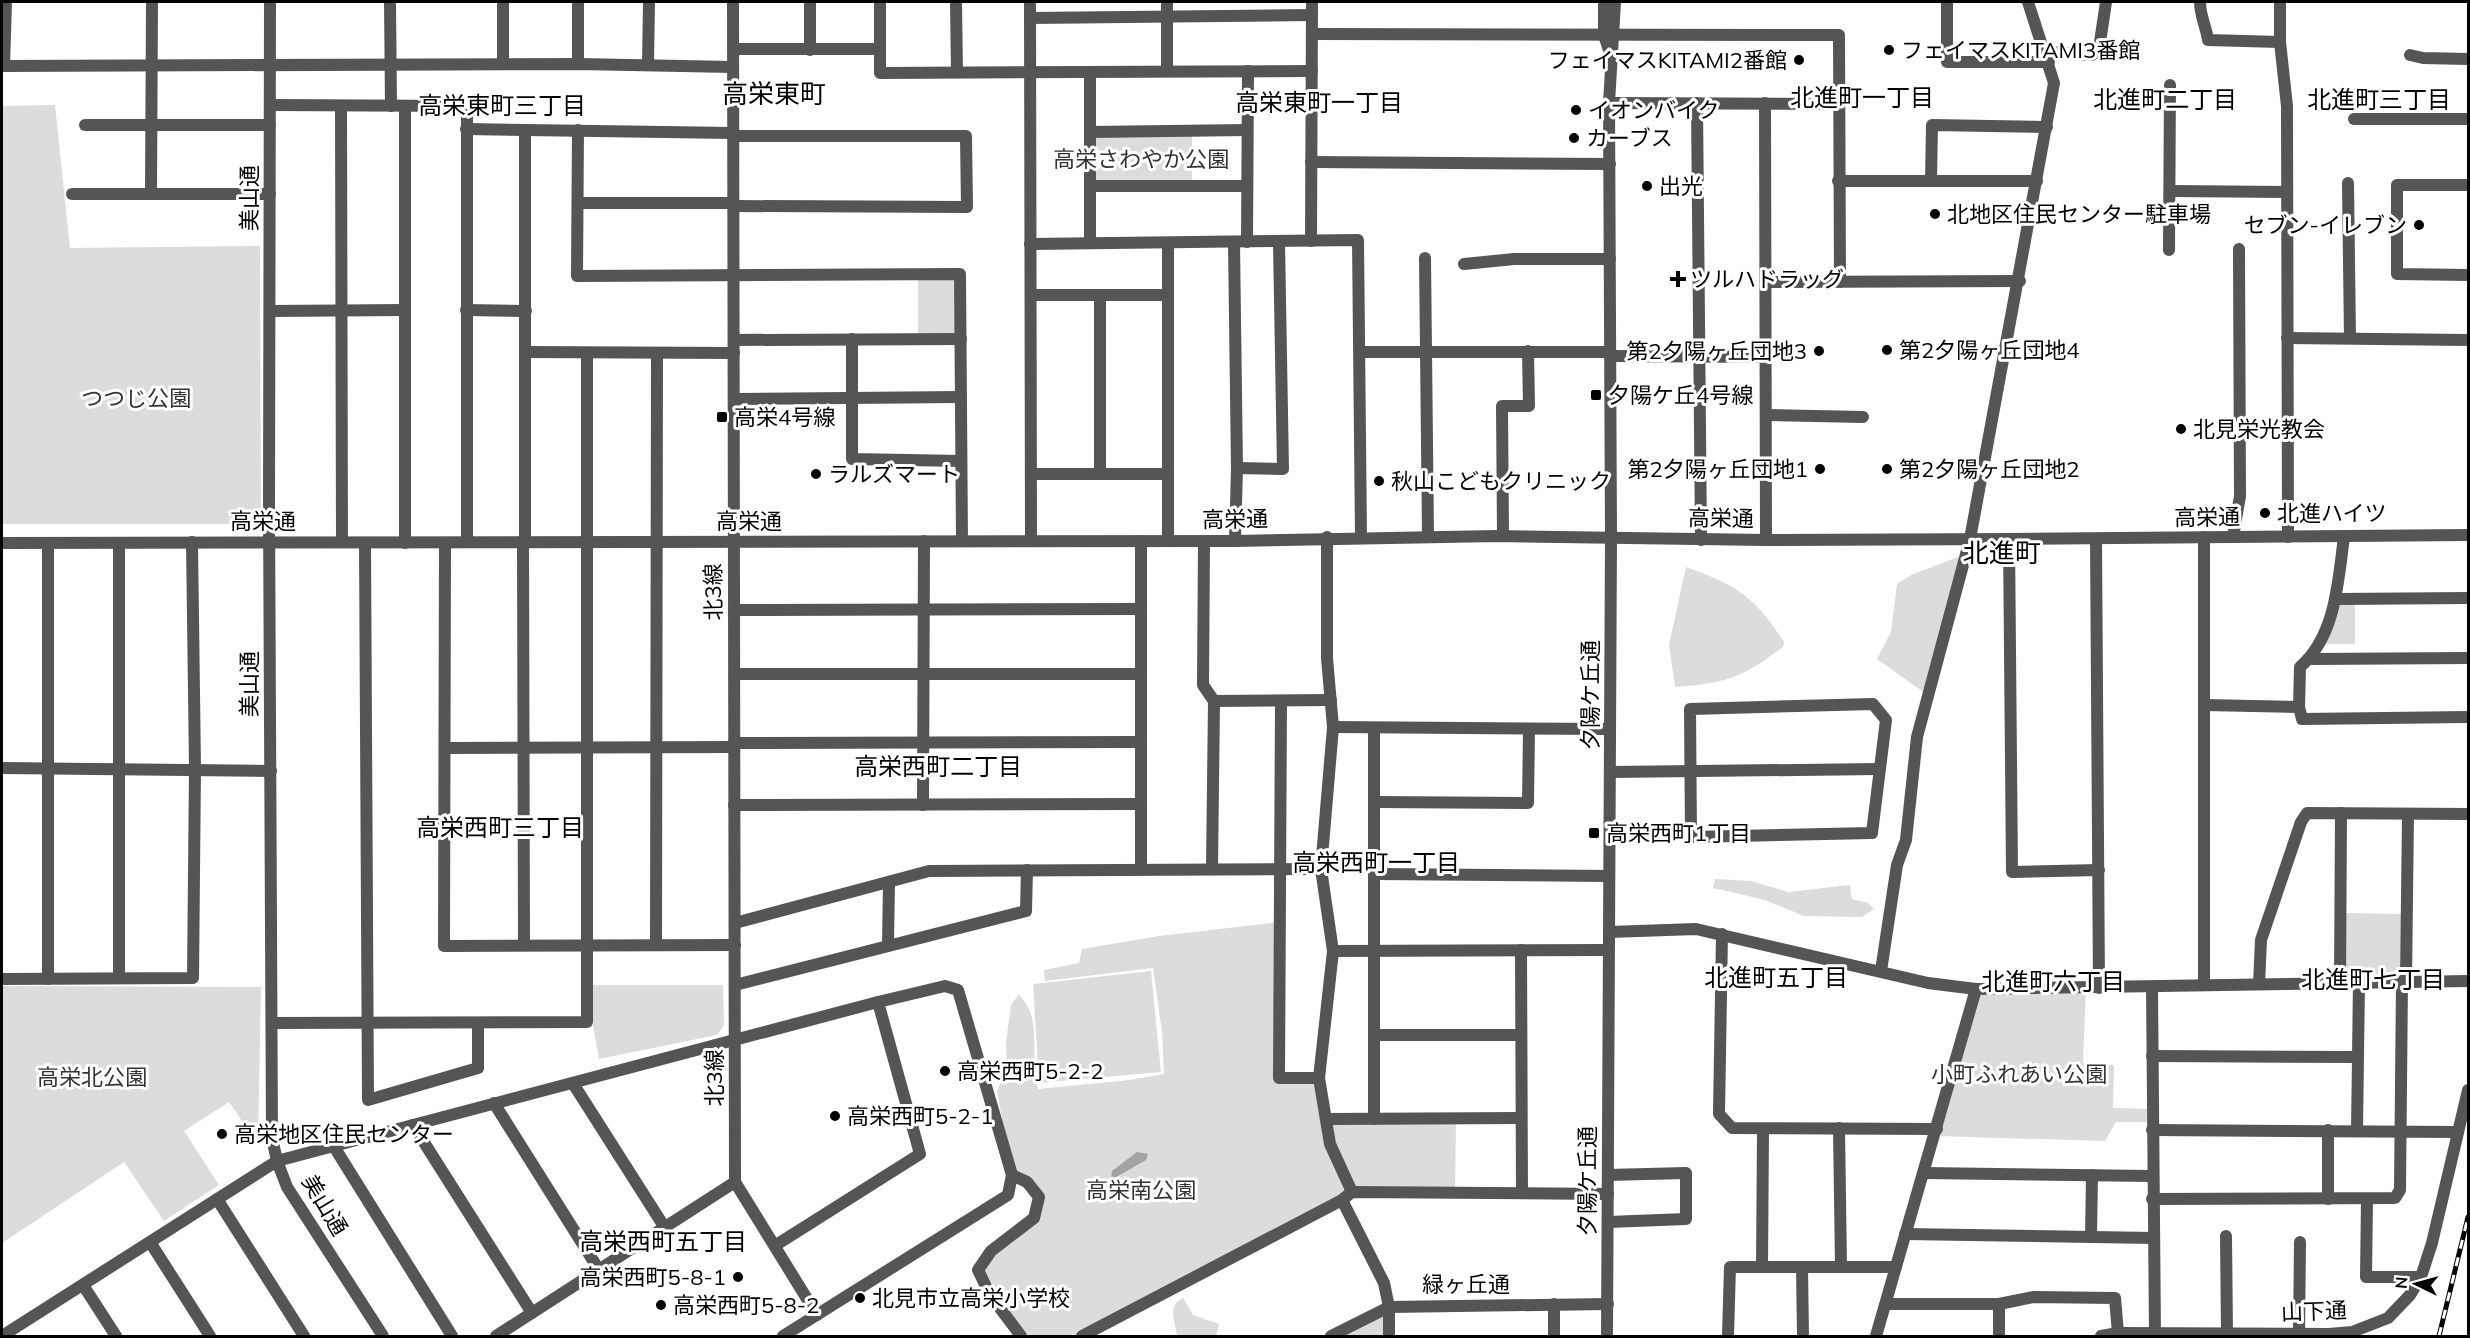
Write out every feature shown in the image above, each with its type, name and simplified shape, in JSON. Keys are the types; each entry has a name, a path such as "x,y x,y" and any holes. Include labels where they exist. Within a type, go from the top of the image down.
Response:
{"street":[{"path":"6,2 3,66 578,64 734,67"},
{"path":"151,193 152,2"},
{"name":"美山通","path":"270,2 272,1138 277,1161 287,1186 383,1336"},
{"path":"390,2 391,106"},
{"path":"503,2 503,64"},
{"path":"578,2 578,64"},
{"path":"648,65 649,2"},
{"name":"北3線","path":"734,2 735,1182"},
{"path":"810,2 810,50"},
{"path":"880,2 880,73 1312,71"},
{"path":"956,2 957,72"},
{"path":"1030,2 1030,541"},
{"path":"1167,2 1167,71"},
{"path":"1311,241 1312,2"},
{"name":"夕陽ケ丘通","path":"1604,2 1610,54 1611,772 1608,950 1608,1336"},
{"name":"夕陽ケ丘通","path":"1609,35 1615,2"},
{"path":"1947,2 1947,62 2092,55 2099,49 2106,2"},
{"path":"1881,971 1897,865 1906,840 1917,737 1970,540 2020,280 2054,83 2028,2"},
{"path":"2200,2 2200,15 2206,22 2208,40 2280,42"},
{"path":"2280,2 2280,42 2287,106 2288,537"},
{"path":"1030,18 1312,15"},
{"path":"1312,34 1839,35 1840,282"},
{"path":"734,49 880,49"},
{"path":"2410,55 2422,58 2469,59"},
{"path":"1235,541 1241,242 1247,186 1248,71"},
{"path":"1090,72 1090,243"},
{"path":"2169,250 2170,85"},
{"path":"1609,103 1838,104"},
{"path":"1697,103 1701,540"},
{"path":"1765,103 1766,540"},
{"path":"270,105 467,106 467,542"},
{"path":"341,106 342,542"},
{"path":"405,106 405,543"},
{"path":"2354,119 2469,118"},
{"path":"85,124 270,125"},
{"path":"1931,180 1932,125 2047,127"},
{"path":"466,129 734,135 966,136 967,207 578,203"},
{"path":"524,945 525,130"},
{"path":"578,130 577,276 734,277 960,274 962,542"},
{"path":"1090,132 1247,130"},
{"path":"1311,162 1610,164"},
{"path":"1838,181 2037,181"},
{"path":"2348,183 2350,338"},
{"path":"2469,185 2397,185 2397,274 2469,275"},
{"path":"1090,186 1247,186"},
{"path":"2170,191 2287,192"},
{"path":"72,194 270,194"},
{"path":"1030,244 1358,240 1361,352 1361,537"},
{"path":"1237,468 1283,469 1279,242"},
{"path":"1168,243 1168,541"},
{"path":"2233,537 2240,496 2240,249"},
{"path":"1425,258 1428,536"},
{"path":"1464,264 1514,259 1610,259"},
{"path":"1766,282 2020,280"},
{"path":"1031,295 1168,296"},
{"path":"1100,295 1100,474"},
{"path":"270,311 404,310"},
{"path":"466,310 526,311"},
{"path":"734,339 961,339"},
{"path":"852,339 852,459 961,461"},
{"path":"2287,339 2469,340"},
{"path":"1361,352 1528,351 1766,357"},
{"path":"1503,536 1502,406 1529,405 1528,351"},
{"path":"526,352 734,353"},
{"path":"272,1023 587,1022 587,353"},
{"path":"656,945 657,354"},
{"path":"734,399 961,397"},
{"path":"1766,415 1863,417"},
{"path":"1031,474 1168,474"},
{"name":"高栄通","path":"2,543 1235,541 1428,536 1701,540 2010,540 2469,535"},
{"path":"1327,537 1327,658 1333,727 1321,869 1333,951 1319,1078 1330,1144 1347,1196 1384,1283 1389,1307 1389,1336"},
{"path":"2204,537 2204,984"},
{"path":"2344,537 2336,599 2321,641 2310,659 2300,668 2299,707 2302,719 2469,717"},
{"path":"2096,539 2099,988"},
{"path":"2010,540 2012,872 2098,870"},
{"path":"923,805 924,541"},
{"path":"1141,541 1141,869"},
{"path":"1204,541 1203,685 1214,701 1212,869"},
{"path":"2,979 193,978 195,768 192,542"},
{"path":"48,543 48,979"},
{"path":"119,543 119,978"},
{"path":"365,543 368,1100 478,1068 478,1023"},
{"path":"445,543 444,946 735,945"},
{"path":"2336,599 2469,598"},
{"path":"734,610 1140,609"},
{"path":"2310,659 2469,658"},
{"path":"735,674 1140,674"},
{"path":"1281,700 1280,1078 1319,1078"},
{"path":"1214,701 1331,700"},
{"path":"1873,704 1886,720 1872,833 1691,837 1690,772 1690,709 1873,704"},
{"path":"2205,705 2299,707"},
{"path":"1333,727 1611,729"},
{"path":"1374,728 1374,1119"},
{"path":"1374,802 1528,803 1529,729"},
{"path":"446,748 655,748 734,745 1141,742"},
{"path":"2,768 119,767 271,771"},
{"path":"1611,772 1879,769"},
{"path":"734,805 1141,804"},
{"path":"2259,984 2261,940 2301,822 2307,813 2469,814"},
{"path":"2340,983 2341,813"},
{"path":"2152,1199 2395,1198 2400,1190 2408,814"},
{"path":"735,923 929,871 1321,869"},
{"path":"735,985 1026,910 1027,870"},
{"path":"1375,874 1609,876"},
{"path":"888,945 889,882"},
{"path":"1609,932 1696,929 1929,983 1976,989 2469,981"},
{"path":"1722,934 1719,1114 1732,1128 1937,1129"},
{"path":"1521,950 1522,1192"},
{"path":"1333,951 1608,950"},
{"path":"2357,1130 2359,982"},
{"path":"2,1336 19,1332 83,1285 277,1161 495,1103 573,1085 878,1002 945,986 958,990 1012,1174 1008,1195 783,1336"},
{"path":"2152,987 2152,1199 2155,1335"},
{"path":"1876,1336 1976,989"},
{"path":"776,1245 920,1155 878,1002"},
{"path":"1375,1035 1520,1035"},
{"path":"2152,1056 2358,1057"},
{"path":"573,1085 665,1228"},
{"name":"山下通","path":"2101,1336 2118,1333 2155,1335 2352,1332 2370,1327 2399,1309 2421,1277 2432,1243 2469,1090"},
{"path":"495,1103 599,1270"},
{"path":"1326,1119 1521,1118"},
{"path":"413,1125 532,1313"},
{"path":"1839,1128 1842,1267"},
{"path":"1762,1267 1763,1129"},
{"path":"2152,1130 2458,1132"},
{"path":"2328,1130 2328,1199"},
{"path":"333,1145 452,1336"},
{"path":"1608,1175 1686,1173 1686,1219 1608,1222"},
{"path":"1924,1173 2152,1176"},
{"path":"1012,1174 1027,1182 1039,1197 1034,1218 991,1251 978,1270 990,1295 1021,1336"},
{"path":"2091,1237 2092,1175"},
{"path":"496,1336 735,1182 776,1245 816,1315"},
{"path":"1082,1336 1347,1196 1522,1192 1608,1194"},
{"path":"217,1199 304,1336"},
{"path":"2367,1199 2366,1277 2421,1277"},
{"path":"1905,1234 2153,1238"},
{"path":"2226,1236 2227,1333"},
{"path":"150,1242 210,1336"},
{"path":"2299,1334 2300,1242"},
{"path":"1728,1336 1730,1267 1896,1266"},
{"path":"1802,1267 1803,1336"},
{"path":"83,1285 116,1336"},
{"path":"1886,1304 1999,1304 2034,1297 2115,1298 2118,1333"},
{"path":"1554,1304 1554,1336"},
{"path":"1999,1304 1999,1336"},
{"name":"緑ヶ丘通","path":"1331,1336 1389,1307 1608,1305"}],"green space":[{"name":"つつじ公園","path":"55,105 70,248 260,246 261,524 2,524 2,106"},
{"name":"高栄さわやか公園","path":"1192,131 1192,186 1090,186 1090,132"},
{"path":"960,274 961,339 918,339 918,275"},
{"path":"1958,557 1961,564 1926,694 1877,659 1891,632 1897,584 1911,575"},
{"path":"1686,567 1719,580 1754,603 1784,642 1783,647 1756,666 1733,677 1721,681 1675,687 1669,645"},
{"path":"2355,602 2355,644 2326,644 2340,603"},
{"path":"1715,879 1751,881 1788,892 1850,885 1852,899 1868,903 1874,909 1862,917 1804,916 1765,900 1713,888"},
{"path":"2344,913 2401,914 2402,977 2345,977"},
{"name":"高栄南公園","path":"1280,922 1280,1078 1319,1078 1326,1119 1456,1118 1455,1192 1352,1192 1082,1336 1021,1336 978,1270 1034,1218 1038,1199 1012,1175 997,1091 1007,1068 1006,1043 1011,1005 1019,994 1031,1014 1038,1089 1129,1080 1164,1074 1162,1032 1153,968 1045,981 1044,970 1079,963 1082,949 1159,936"},
{"path":"1151,971 1161,1072 1039,1083 1033,984"},
{"path":"593,985 723,985 724,1025 717,1035 599,1059 593,1026"},
{"name":"高栄北公園","path":"2,986 261,987 258,1145 229,1102 184,1131 219,1185 164,1221 124,1162 2,1243"},
{"name":"小町ふれあい公園","path":"2086,988 2083,1063 2114,1065 2113,1108 2152,1109 2152,1122 2116,1122 2105,1141 1935,1136 1976,989"},
{"path":"1183,1298 1193,1315 1219,1324 1216,1336 1177,1336 1173,1310 1178,1301"},
{"path":"1389,1307 1389,1336 1331,1336"}],"shaded area":[{"path":"1137,1152 1148,1154 1146,1160 1111,1180 1112,1171"}],"railway":[{"path":"2439,1336 2468,1217"}],"place":[{"name":"フェイマスKITAMI3番館","path":"1889,50"},
{"name":"フェイマスKITAMI2番館","path":"1799,60"},
{"name":"イオンバイク","path":"1576,110"},
{"name":"カーブス","path":"1574,138"},
{"name":"出光","path":"1647,186"},
{"name":"北地区住民センター駐車場","path":"1935,214"},
{"name":"セブン-イレブン","path":"2419,225"},
{"name":"ツルハドラッグ","path":"1678,279"},
{"name":"第2夕陽ヶ丘団地4","path":"1887,350"},
{"name":"第2夕陽ヶ丘団地3","path":"1819,351"},
{"name":"夕陽ケ丘4号線","path":"1596,395"},
{"name":"高栄4号線","path":"722,417"},
{"name":"北見栄光教会","path":"2181,429"},
{"name":"第2夕陽ヶ丘団地1","path":"1820,469"},
{"name":"第2夕陽ヶ丘団地2","path":"1887,469"},
{"name":"ラルズマート","path":"816,474"},
{"name":"秋山こどもクリニック","path":"1379,481"},
{"name":"北進ハイツ","path":"2265,513"},
{"name":"高栄西町1丁目","path":"1594,833"},
{"name":"高栄西町5-2-2","path":"945,1071"},
{"name":"高栄西町5-2-1","path":"835,1116"},
{"name":"高栄地区住民センター","path":"222,1134"},
{"name":"高栄西町5-8-1","path":"738,1277"},
{"name":"北見市立高栄小学校","path":"860,1298"},
{"name":"高栄西町5-8-2","path":"661,1305"}],"district":[{"name":"高栄東町","path":"774,93"},
{"name":"北進町一丁目","path":"1862,97"},
{"name":"北進町二丁目","path":"2165,99"},
{"name":"北進町三丁目","path":"2379,99"},
{"name":"高栄東町一丁目","path":"1319,102"},
{"name":"高栄東町三丁目","path":"502,105"},
{"name":"北進町","path":"2002,552"},
{"name":"高栄西町二丁目","path":"938,766"},
{"name":"高栄西町三丁目","path":"500,827"},
{"name":"高栄西町一丁目","path":"1376,862"},
{"name":"北進町五丁目","path":"1776,977"},
{"name":"北進町七丁目","path":"2373,979"},
{"name":"北進町六丁目","path":"2053,981"},
{"name":"高栄西町五丁目","path":"663,1241"}]}
